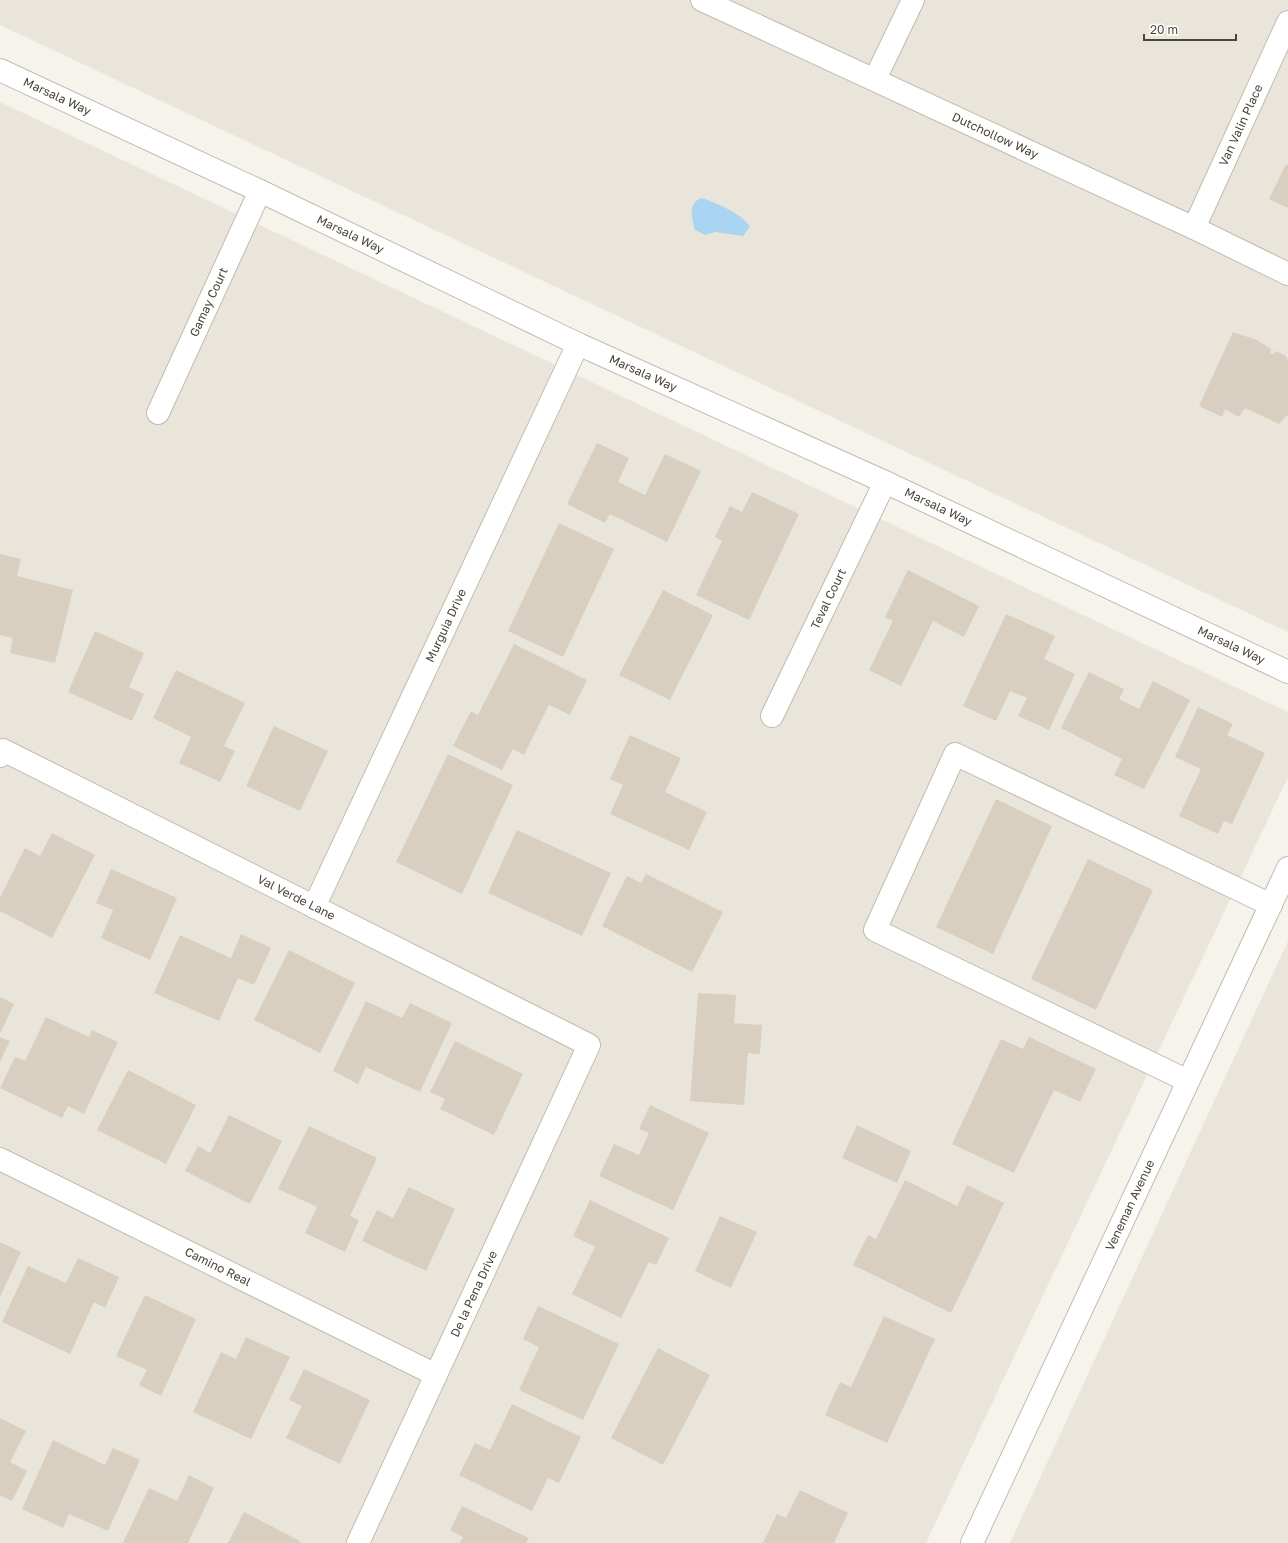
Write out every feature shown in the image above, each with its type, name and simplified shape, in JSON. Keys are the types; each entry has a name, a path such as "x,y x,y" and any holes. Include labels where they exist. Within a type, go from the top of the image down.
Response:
{"street":[{"name":"Dutchollow Way","path":"702,0 1194,228 1288,274"},
{"path":"875,79 913,0"},
{"name":"Van Valin Place","path":"1194,228 1288,22"},
{"name":"Marsala Way","path":"0,70 260,191 578,344 885,482 1288,672"},
{"name":"Gamay Court","path":"158,413 260,191"},
{"name":"Murguia Drive","path":"314,907 578,344"},
{"name":"Teval Court","path":"772,716 885,482"},
{"name":"Val Verde Lane","path":"1,753 314,907 589,1045"},
{"path":"1188,1081 874,930 955,754 1271,905"},
{"name":"Veneman Avenue","path":"972,1543 1288,868"},
{"name":"De la Pena Drive","path":"358,1543 589,1045"},
{"name":"Camino Real","path":"0,1159 436,1374"}],"shaded area":[{"path":"0,0 1288,0 1288,632 0,25"},
{"path":"0,102 1288,712 1288,777 926,1543 0,1543"},
{"path":"1288,941 1288,1543 1010,1543"}],"water":[{"path":"701,198 714,202 735,213 750,227 743,236 715,232 705,235 695,230 692,208"}],"building":[{"path":"1286,164 1288,165 1288,208 1269,199"},
{"path":"1233,332 1257,340 1271,349 1270,353 1273,354 1277,351 1286,356 1288,361 1288,416 1286,416 1279,424 1245,408 1239,417 1225,409 1222,417 1199,406"},
{"path":"597,443 629,458 618,482 645,495 665,454 701,471 667,542 610,514 605,523 567,504"},
{"path":"752,492 799,514 749,620 696,595 722,541 715,537 730,506 742,512"},
{"path":"559,523 614,549 563,657 508,631"},
{"path":"0,554 21,559 17,576 73,590 55,663 10,653 13,638 0,635"},
{"path":"908,570 979,606 964,637 933,621 901,686 869,670 893,621 885,617"},
{"path":"663,590 713,615 670,700 619,675"},
{"path":"1006,614 1055,636 1044,659 1075,674 1049,730 1018,716 1027,698 1010,691 996,721 963,706"},
{"path":"95,631 144,653 129,687 144,694 132,721 68,692"},
{"path":"514,644 587,680 570,715 549,705 524,755 513,749 502,770 453,746 471,711 478,715"},
{"path":"176,670 245,703 224,746 235,751 220,782 179,763 191,737 153,718"},
{"path":"1089,672 1124,689 1119,699 1139,709 1153,681 1190,700 1144,789 1114,775 1122,759 1061,728"},
{"path":"1198,707 1233,724 1227,735 1265,753 1232,824 1224,821 1218,834 1179,816 1201,769 1175,757"},
{"path":"274,726 328,751 300,811 246,786"},
{"path":"630,735 681,758 665,792 707,812 689,850 610,814 623,785 610,779"},
{"path":"448,754 513,785 462,894 396,862"},
{"path":"996,799 1052,826 993,954 936,927"},
{"path":"517,830 611,873 582,936 488,893"},
{"path":"52,833 95,855 52,938 0,911 0,898 25,848 40,856"},
{"path":"1088,859 1153,890 1096,1010 1031,979"},
{"path":"111,869 177,898 150,960 101,938 113,910 96,903"},
{"path":"646,874 723,912 692,972 602,926 627,876 641,883"},
{"path":"241,934 271,948 254,985 238,978 219,1021 154,993 180,935 231,958"},
{"path":"289,950 355,983 320,1053 254,1020"},
{"path":"698,993 736,995 734,1023 762,1025 760,1054 748,1053 744,1105 690,1101"},
{"path":"0,997 14,1004 0,1034"},
{"path":"366,1001 402,1018 410,1003 452,1023 420,1092 366,1067 358,1084 333,1071"},
{"path":"46,1017 89,1037 92,1030 118,1042 84,1114 68,1106 62,1118 0,1088 15,1057 25,1061"},
{"path":"0,1037 10,1041 0,1062"},
{"path":"1029,1037 1096,1069 1080,1102 1054,1090 1014,1173 952,1144 1001,1039 1023,1049"},
{"path":"455,1041 523,1074 494,1135 440,1109 445,1099 430,1092"},
{"path":"128,1070 196,1105 166,1164 97,1130"},
{"path":"650,1105 709,1133 673,1210 599,1176 614,1144 639,1155 649,1133 639,1129"},
{"path":"229,1115 282,1141 250,1204 185,1171 198,1146 210,1153"},
{"path":"857,1125 911,1151 897,1183 842,1158"},
{"path":"309,1126 377,1158 350,1216 359,1220 345,1252 305,1233 317,1207 278,1189"},
{"path":"905,1180 957,1206 967,1185 1004,1203 951,1313 853,1265 868,1235 876,1239"},
{"path":"409,1187 455,1209 426,1271 362,1241 377,1210 393,1218"},
{"path":"590,1200 669,1238 656,1265 649,1262 621,1318 572,1294 595,1247 573,1236"},
{"path":"720,1216 757,1232 731,1288 695,1271"},
{"path":"0,1242 21,1252 0,1297"},
{"path":"78,1258 119,1277 105,1308 94,1302 70,1354 2,1322 28,1266 66,1283"},
{"path":"145,1295 196,1319 161,1396 139,1385 147,1370 116,1356"},
{"path":"538,1306 619,1344 583,1420 519,1390 539,1347 523,1339"},
{"path":"884,1316 935,1339 887,1443 825,1415 840,1382 851,1387"},
{"path":"246,1337 290,1357 251,1439 193,1412 221,1352 236,1359"},
{"path":"658,1348 710,1375 663,1465 611,1438"},
{"path":"304,1369 370,1400 340,1464 286,1438 302,1406 289,1400"},
{"path":"512,1404 581,1437 559,1483 548,1478 532,1511 459,1475 475,1443 490,1450"},
{"path":"0,1418 26,1431 10,1462 27,1471 12,1501 0,1495"},
{"path":"53,1440 105,1465 113,1448 140,1460 108,1531 69,1514 63,1528 22,1509"},
{"path":"189,1475 214,1488 188,1543 123,1543 149,1488 177,1501"},
{"path":"800,1490 848,1513 834,1543 763,1543 777,1514 786,1518"},
{"path":"462,1506 529,1538 526,1543 460,1543 463,1537 450,1530"},
{"path":"244,1512 300,1541 299,1543 228,1543"}]}
